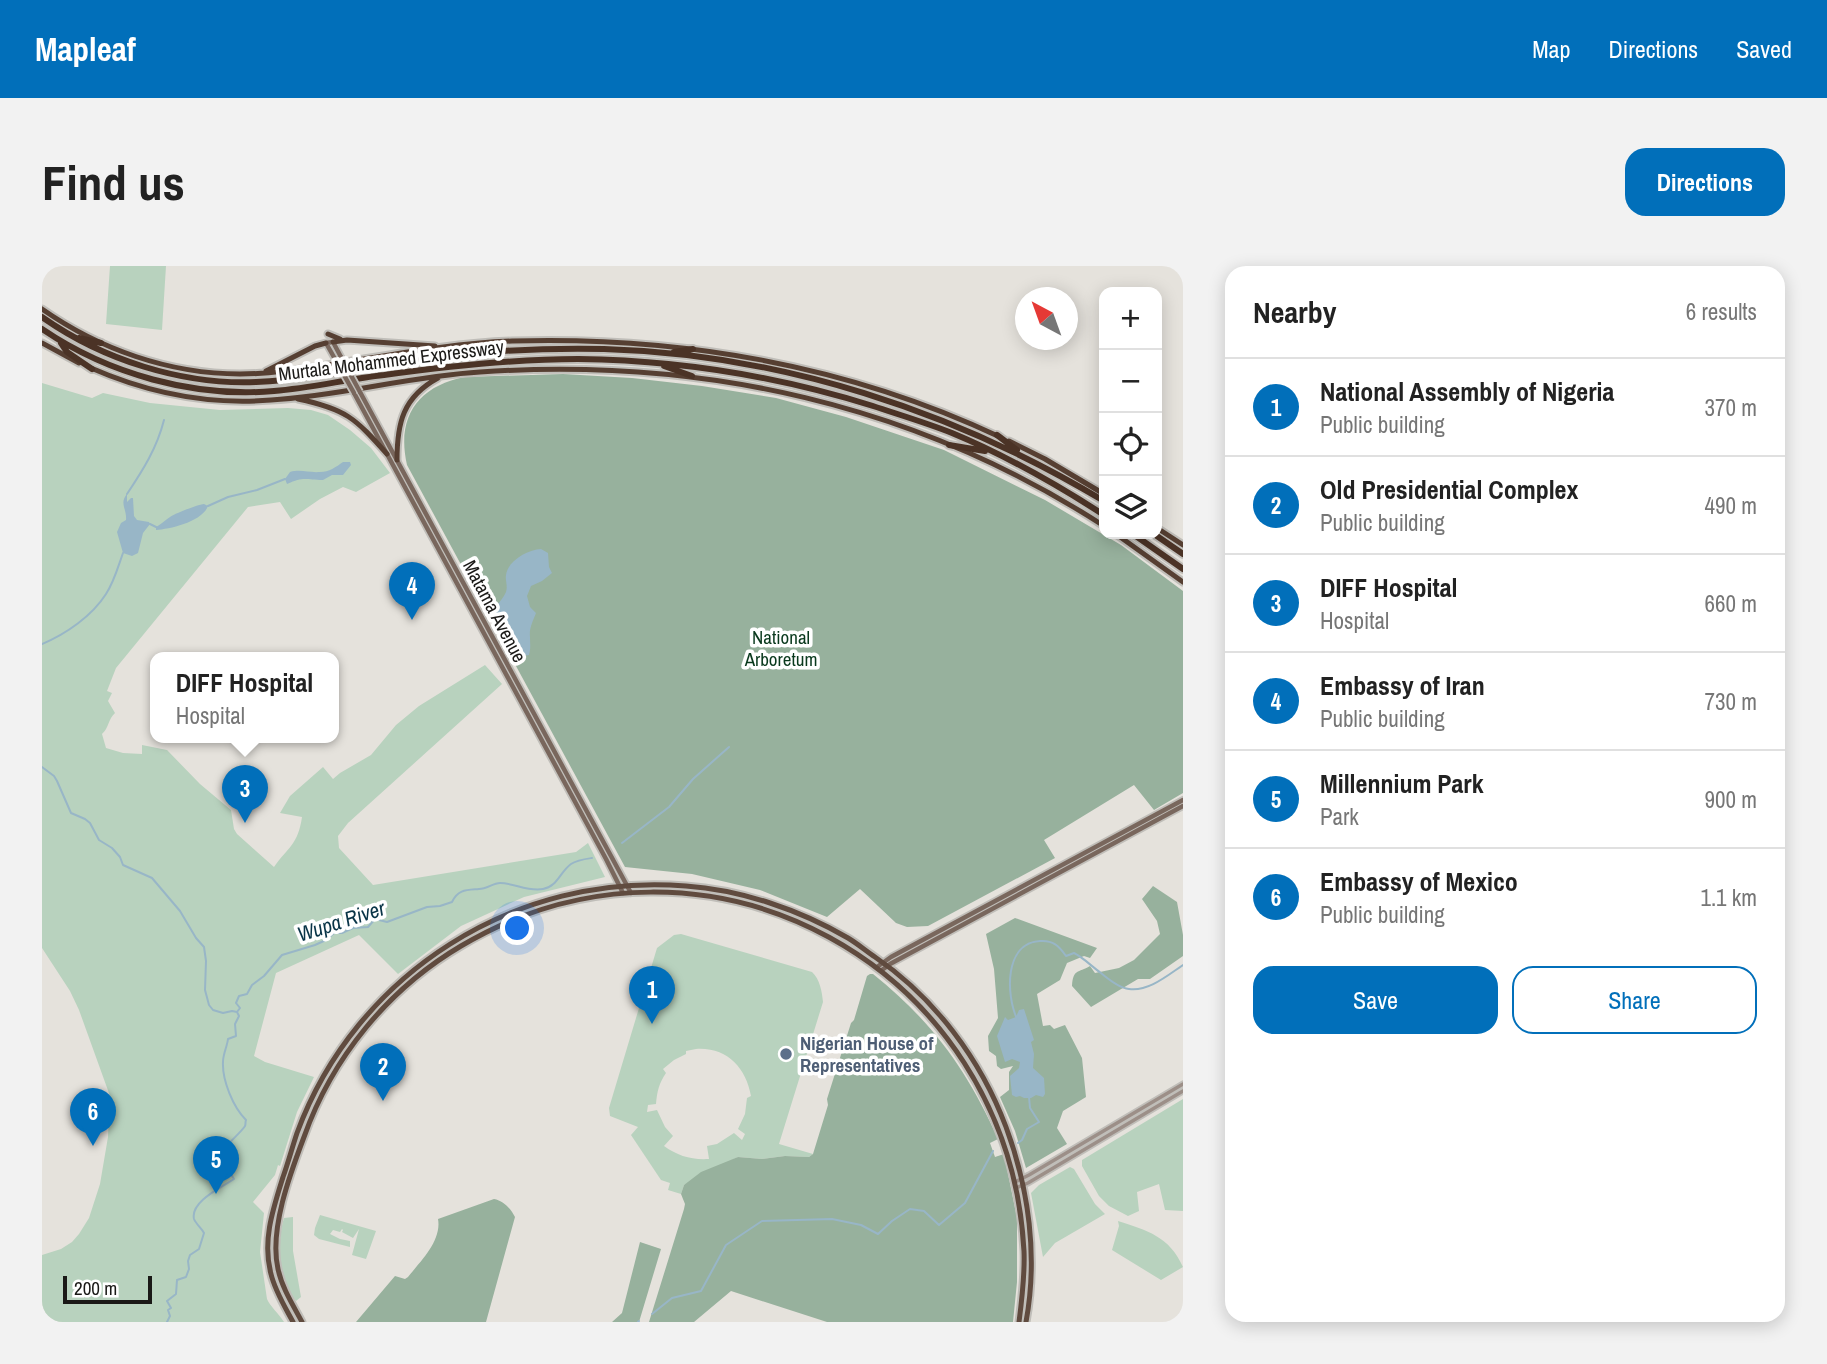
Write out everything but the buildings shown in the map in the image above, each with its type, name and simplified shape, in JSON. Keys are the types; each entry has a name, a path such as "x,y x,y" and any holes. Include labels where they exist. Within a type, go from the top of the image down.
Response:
{"highway":[{"name":"Murtala Mohammed Expressway","path":"42,309 101,343 152,362 226,374 310,368 445,347 510,341 633,342 733,354 830,375 918,403 998,435 1099,491"},
{"name":"Murtala Mohammed Expressway","path":"42,317 87,344 145,367 183,376 237,382 271,381 476,353 554,349 659,353 762,368 843,387 958,426 1030,459 1099,498"},
{"name":"Murtala Mohammed Expressway","path":"42,329 103,362 143,376 183,386 228,391 274,391 467,364 578,359 655,363 729,371 809,388 953,434 1039,476 1099,510"},
{"path":"60,329 101,343"},
{"path":"317,346 325,334 343,341"},
{"path":"60,341 67,352 92,369"},
{"path":"262,373 317,346 343,341 445,347"},
{"name":"Murtala Mohammed Expressway","path":"42,342 92,369 133,384 199,399 252,401 291,398 478,372 570,368 692,376 765,388 887,421 949,444 1028,481 1099,523"},
{"path":"659,353 693,349"},
{"path":"655,363 692,376"},
{"path":"397,460 397,435 406,410 421,390 442,376"},
{"path":"291,398 323,404 347,414 362,426 387,454"},
{"path":"998,435 1030,459"},
{"path":"949,444 993,453"},
{"path":"1162,531 1183,545"},
{"path":"1123,539 1183,582"},
{"path":"1140,539 1183,569"},
{"path":"1161,539 1183,554"}],"main road":[{"name":"Matama Avenue","path":"330,343 387,454 410,490 624,886 623,893"},
{"name":"Matama Avenue","path":"357,393 397,460 410,490"},
{"name":"Matama Avenue","path":"536,723 614,875 631,893"},
{"path":"882,966 1183,800"},
{"path":"873,956 894,959 1183,806"},
{"path":"605,888 614,875"},
{"path":"293,1322 276,1291 270,1270 269,1226 302,1120 322,1079 343,1046 393,987 454,941 498,918 557,896 624,886 686,886 718,890 754,899 815,921 849,939 873,956 932,1018 968,1068 985,1098 999,1130 1015,1185 1023,1240 1024,1271 1019,1322"},
{"path":"302,1322 284,1288 277,1267 277,1225 313,1114 332,1076 352,1046 382,1009 416,977 471,940 542,909 590,896 623,893 685,893 750,905 812,929 896,973 937,1013 979,1070 1002,1116 1022,1178 1031,1239 1032,1271 1026,1322"},
{"path":"894,959 896,973"}],"street":[{"path":"1015,1185 1022,1178 1183,1084"},
{"path":"1015,1185 1024,1185 1183,1091"}],"green space":[{"path":"110,266 166,266 162,330 106,324"},
{"name":"National Arboretum","path":"563,374 632,378 776,398 846,417 944,450 1045,500 1099,532 1099,539 1111,539 1121,545 1183,591 1183,793 1154,810 1134,785 1044,840 1055,858 928,926 907,927 896,923 860,889 827,917 760,890 692,874 625,867 407,465 405,432 414,406 435,388 465,377"},
{"path":"42,383 92,398 103,393 150,403 220,410 311,410 328,415 350,430 371,448 390,473 356,492 343,487 291,519 280,502 248,507 116,668 107,691 112,693 108,701 115,713 102,734 106,748 123,753 142,754 142,745 167,750 200,784 231,810 237,834 274,867 292,845 300,826 302,817 280,813 290,796 323,767 333,779 371,755 396,725 419,706 485,665 502,684 348,823 338,836 339,848 373,885 576,852 588,843 605,877 524,897 461,926 398,974 359,935 276,973 254,1056 314,1077 297,1112 280,1166 278,1165 275,1175 253,1202 264,1213 260,1252 267,1299 284,1322 42,1322 42,1255 72,1242 89,1218 100,1184 108,1137 110,1096 79,1010 42,948"},
{"path":"1153,886 1177,902 1183,935 1183,956 1150,979 1138,979 1091,1007 1072,986 1074,977 1077,972 1090,966 1095,973 1119,968 1134,960 1160,934 1157,921 1142,899"},
{"path":"1015,918 1097,948 1090,958 1084,956 1067,963 1060,980 1037,994 1043,1026 1050,1025 1054,1029 1065,1025 1082,1058 1086,1097 1063,1111 1057,1128 1067,1144 1026,1168 1015,1131 1000,1097 1009,1090 1009,1072 1013,1066 1001,1069 997,1066 996,1056 989,1051 988,1036 998,1018 994,969 986,934"},
{"path":"681,934 812,972 817,978 823,1002 779,1144 813,1154 809,1157 738,1157 684,1185 681,1194 668,1190 670,1183 661,1180 631,1135 638,1127 610,1116 609,1108 657,948 674,935","holes":["707,1049 726,1056 740,1068 751,1096 747,1098 745,1114 738,1129 745,1134 742,1140 734,1133 717,1144 707,1146 709,1159 696,1159 680,1155 664,1146 673,1136 657,1110 647,1112 648,1105 656,1104 666,1073 663,1069 686,1054 686,1051"]},
{"path":"870,974 894,992 931,1029 961,1069 998,1139 990,1143 995,1157 1004,1154 1017,1218 1017,1282 1013,1322 827,1322 731,1291 694,1322 649,1322 684,1209 681,1194 684,1185 701,1172 738,1157 762,1159 809,1157 813,1154 851,1023"},
{"path":"1183,1099 1183,1211 1165,1210 1159,1184 1137,1192 1139,1211 1128,1216 1109,1206 1099,1196 1082,1166 1082,1160"},
{"path":"1070,1167 1105,1214 1055,1243 1043,1257 1031,1193 1039,1185"},
{"path":"494,1199 507,1206 515,1217 486,1322 356,1322 395,1276 405,1279 424,1258 437,1235 438,1219"},
{"path":"320,1215 376,1231 366,1259 352,1255 359,1229 353,1238 342,1232 342,1229 340,1232 333,1230 330,1234 350,1241 350,1247 319,1239 314,1235"},
{"path":"293,1217 293,1251 301,1297 296,1301 284,1285 280,1256 284,1218"},
{"path":"1118,1221 1164,1241 1183,1267 1161,1280 1112,1250"},
{"path":"640,1242 661,1249 639,1322 612,1322 622,1313"}],"water":[{"path":"343,462 350,462 351,465 343,475 332,475 323,480 301,479 287,484 285,479 290,472 323,472"},
{"path":"127,494 127,502 133,498 134,516 137,520 150,524 143,533 138,553 132,556 123,553 117,532 121,523 126,520 123,503"},
{"path":"204,504 208,506 205,512 193,520 156,530 156,527 173,515"},
{"path":"541,549 548,553 552,573 531,586 527,596 530,607 536,613 530,631 529,655 519,660 494,611 506,592 506,575 510,565 530,551"},
{"path":"1024,1009 1034,1040 1031,1042 1033,1068 1044,1078 1043,1097 1036,1095 1024,1098 1012,1095 1010,1076 1019,1068 1020,1062 1012,1059 1005,1062 997,1036 1005,1017 1008,1020 1016,1017 1019,1010"}],"waterway":[{"path":"127,494 144,467 164,420"},
{"path":"208,506 285,479"},
{"path":"150,524 156,527"},
{"path":"42,644 69,630 93,610 109,589 123,553"},
{"path":"622,843 669,807 693,779 729,747"},
{"path":"42,767 54,776 71,813 90,823 99,840 112,848 123,865 152,878 180,911 204,947 205,990 209,1005 213,1010 223,1013 237,1012"},
{"name":"Wupa River","path":"167,1322 170,1316 168,1310 171,1308 167,1301 176,1294 177,1280 186,1277 190,1255 199,1249 204,1233 194,1219 194,1212 215,1190 234,1179 223,1165 219,1153 241,1131 246,1120 229,1093 223,1069 228,1039 236,1036 235,1024 240,1008 236,1003 239,996 247,994 252,985 264,976 282,955 315,945 334,933 368,927 375,919 387,922 427,907 440,906 452,902 463,891 482,889 497,883 537,890 548,888 571,864 592,858"},
{"path":"1017,1019 1011,997 1011,972 1014,960 1028,944 1040,941 1052,943 1066,956 1074,953 1114,983 1129,989 1150,985 1183,965"},
{"path":"1018,1143 1027,1129 1039,1122 1030,1108 1029,1097"},
{"path":"652,1314 672,1298 701,1291 726,1245 762,1221 832,1219 861,1225 878,1234 910,1209 924,1211 939,1225 965,1203 993,1151"}],"place":[{"name":"Embassy of Iran","path":"412,620"},
{"name":"DIFF Hospital","path":"245,823"},
{"name":"National Assembly of Nigeria","path":"652,1024"},
{"name":"Nigerian House of Representatives","path":"786,1054"},
{"name":"Old Presidential Complex","path":"383,1101"},
{"name":"Embassy of Mexico","path":"93,1146"},
{"name":"Millennium Park","path":"216,1194"}]}
